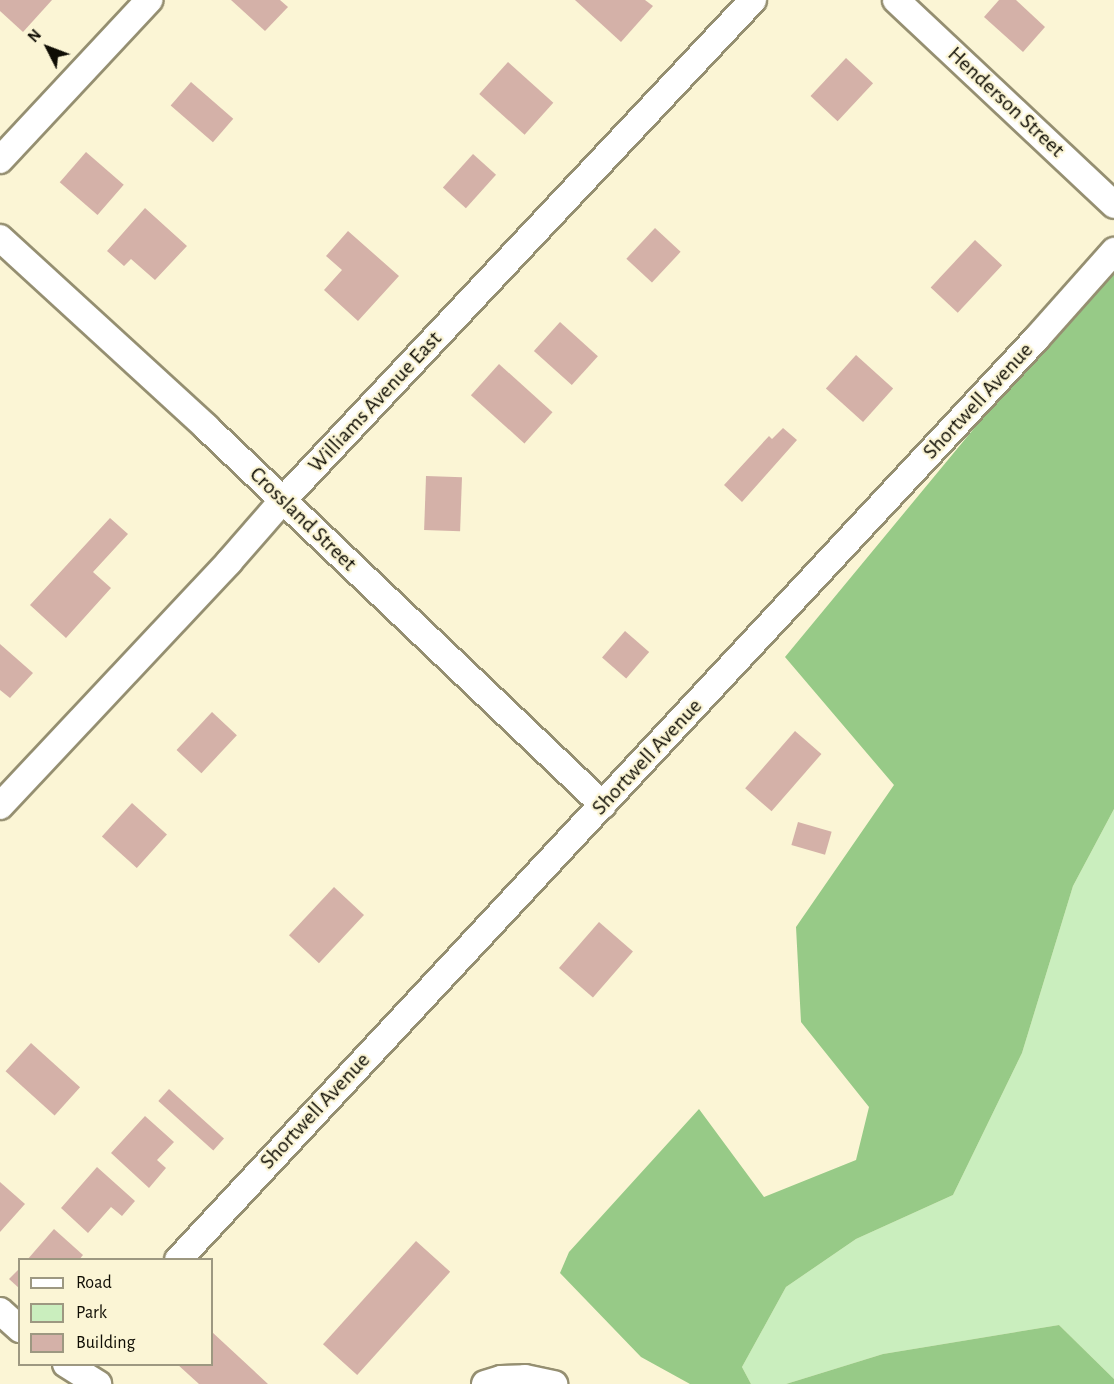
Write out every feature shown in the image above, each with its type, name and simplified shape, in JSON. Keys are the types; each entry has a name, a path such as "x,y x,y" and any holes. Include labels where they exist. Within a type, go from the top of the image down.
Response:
{"street":[{"path":"0,160 149,0"},
{"name":"Williams Avenue East","path":"0,806 229,562 283,500 753,0"},
{"name":"Henderson Street","path":"896,0 1114,205"},
{"name":"Crossland Street","path":"0,238 283,500 603,805"},
{"name":"Shortwell Avenue","path":"180,1258 1027,348 1114,251"},
{"path":"0,1311 18,1327"},
{"path":"485,1384 501,1379 525,1378 554,1384"}],"green space":[{"path":"1114,274 1114,809 1073,886 1022,1053 953,1195 856,1239 786,1287 742,1367 751,1384 690,1384 641,1357 560,1273 569,1252 699,1109 764,1197 856,1160 869,1107 801,1022 796,927 894,785 785,657 976,426"},
{"path":"1114,809 1114,1379 1059,1325 883,1354 786,1384 751,1384 742,1367 786,1287 856,1239 953,1195 1022,1053 1073,886"},
{"path":"1059,1325 1114,1379 1114,1384 786,1384 883,1354"}],"building":[{"path":"0,0 52,0 23,32 0,11"},
{"path":"231,0 280,0 288,7 265,31"},
{"path":"575,0 645,0 653,6 621,42"},
{"path":"999,0 1016,0 1045,27 1023,52 984,17"},
{"path":"846,58 873,83 838,121 811,96"},
{"path":"508,62 553,103 525,135 479,94"},
{"path":"191,82 233,119 213,142 171,105"},
{"path":"86,152 124,185 97,215 60,182"},
{"path":"473,154 496,175 466,208 443,187"},
{"path":"145,208 187,246 155,280 131,259 124,266 107,251"},
{"path":"655,228 681,252 652,283 626,259"},
{"path":"348,231 399,276 358,321 324,290 342,270 326,256"},
{"path":"975,240 1002,265 958,313 931,288"},
{"path":"560,322 598,356 572,385 534,351"},
{"path":"856,355 893,388 863,422 826,388"},
{"path":"499,364 553,412 524,443 471,395"},
{"path":"783,428 797,440 742,502 724,485 769,436 772,439"},
{"path":"426,476 462,477 460,531 424,530"},
{"path":"110,518 128,534 93,572 111,588 66,638 30,605"},
{"path":"625,631 649,652 626,678 602,657"},
{"path":"0,644 33,673 10,698 0,690"},
{"path":"212,712 237,735 201,773 177,750"},
{"path":"795,731 821,754 772,811 745,788"},
{"path":"132,803 167,834 137,868 102,836"},
{"path":"798,822 832,832 825,855 791,845"},
{"path":"334,887 364,915 319,963 289,935"},
{"path":"599,922 633,952 593,998 559,968"},
{"path":"31,1043 80,1087 55,1115 6,1071"},
{"path":"169,1089 224,1139 213,1150 158,1101"},
{"path":"145,1116 174,1142 157,1160 166,1168 149,1188 111,1153"},
{"path":"97,1167 135,1201 122,1216 111,1207 88,1233 61,1208"},
{"path":"0,1182 25,1204 0,1232"},
{"path":"54,1229 83,1255 81,1258 29,1258"},
{"path":"416,1241 450,1272 357,1375 323,1344"},
{"path":"18,1270 18,1287 9,1279"},
{"path":"213,1333 268,1384 199,1384 179,1366 213,1366"}]}
